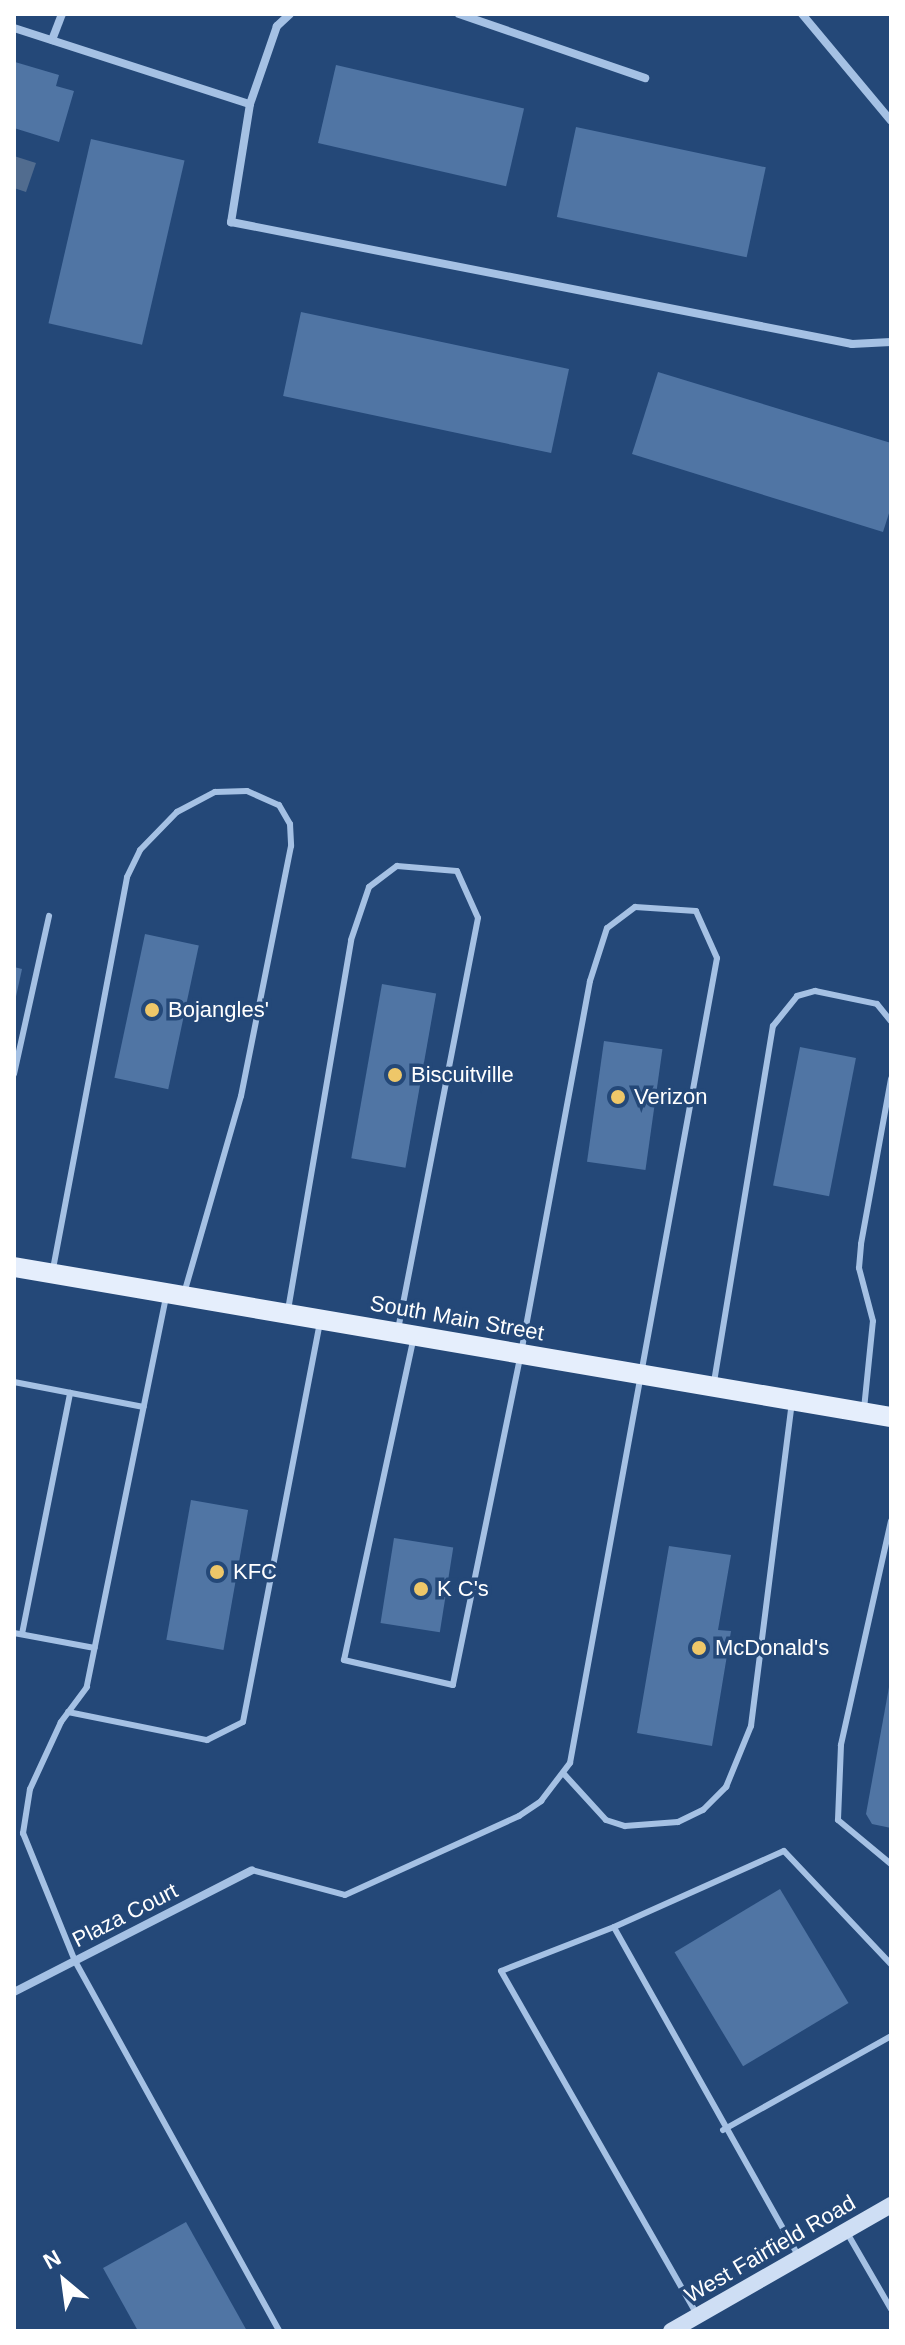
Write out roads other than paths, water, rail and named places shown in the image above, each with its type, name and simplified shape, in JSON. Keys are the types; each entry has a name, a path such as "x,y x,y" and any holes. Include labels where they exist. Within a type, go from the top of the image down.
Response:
{"main road":[{"name":"South Main Street","path":"14,1267 891,1417"},
{"name":"West Fairfield Road","path":"671,2331 891,2205"}],"street":[{"path":"52,40 62,14"},
{"path":"290,14 277,26 250,104 231,222 852,344 891,342"},
{"path":"459,14 645,78"},
{"path":"802,14 891,121"},
{"path":"14,28 250,104"},
{"name":"Plaza Court","path":"14,1992 252,1870"}],"lane":[{"path":"52,1274 127,877 140,850 177,812 215,792 247,791 279,805 290,824 291,846 241,1096 175,1295 144,1407 87,1687 68,1712 30,1789 23,1833 75,1961 279,2331"},
{"path":"252,1870 345,1895 519,1816 564,1774 576,1738 645,1373 717,958 696,911 635,907 607,928 590,981 521,1353 453,1685 344,1660 478,918 457,871 397,866 369,887 351,940 287,1314"},
{"path":"14,1074 49,916"},
{"path":"713,1386 773,1026 797,996 815,991 877,1004 891,1021"},
{"path":"863,1412 873,1321 860,1256 891,1079"},
{"path":"68,1712 207,1740 243,1722 321,1319"},
{"path":"14,1382 144,1407"},
{"path":"70,1393 18,1633 95,1648"},
{"path":"564,1774 606,1820 625,1826 678,1822 703,1810 726,1787 751,1726 793,1400"},
{"path":"891,1521 841,1745 838,1820 891,1864"},
{"path":"882,1559 891,1561"},
{"path":"697,2316 501,1971 614,1927 784,1851 891,1964"},
{"path":"614,1927 723,2130 799,2257"},
{"path":"723,2130 891,2036"},
{"path":"846,2231 891,2309"}],"water":[{"path":"14,156 36,163 26,192 14,188"}],"place":[{"name":"Bojangles'","path":"152,1010"},
{"name":"Biscuitville","path":"395,1075"},
{"name":"Verizon","path":"618,1097"},
{"name":"KFC","path":"217,1572"},
{"name":"K C's","path":"421,1589"},
{"name":"McDonald's","path":"699,1648"}]}
